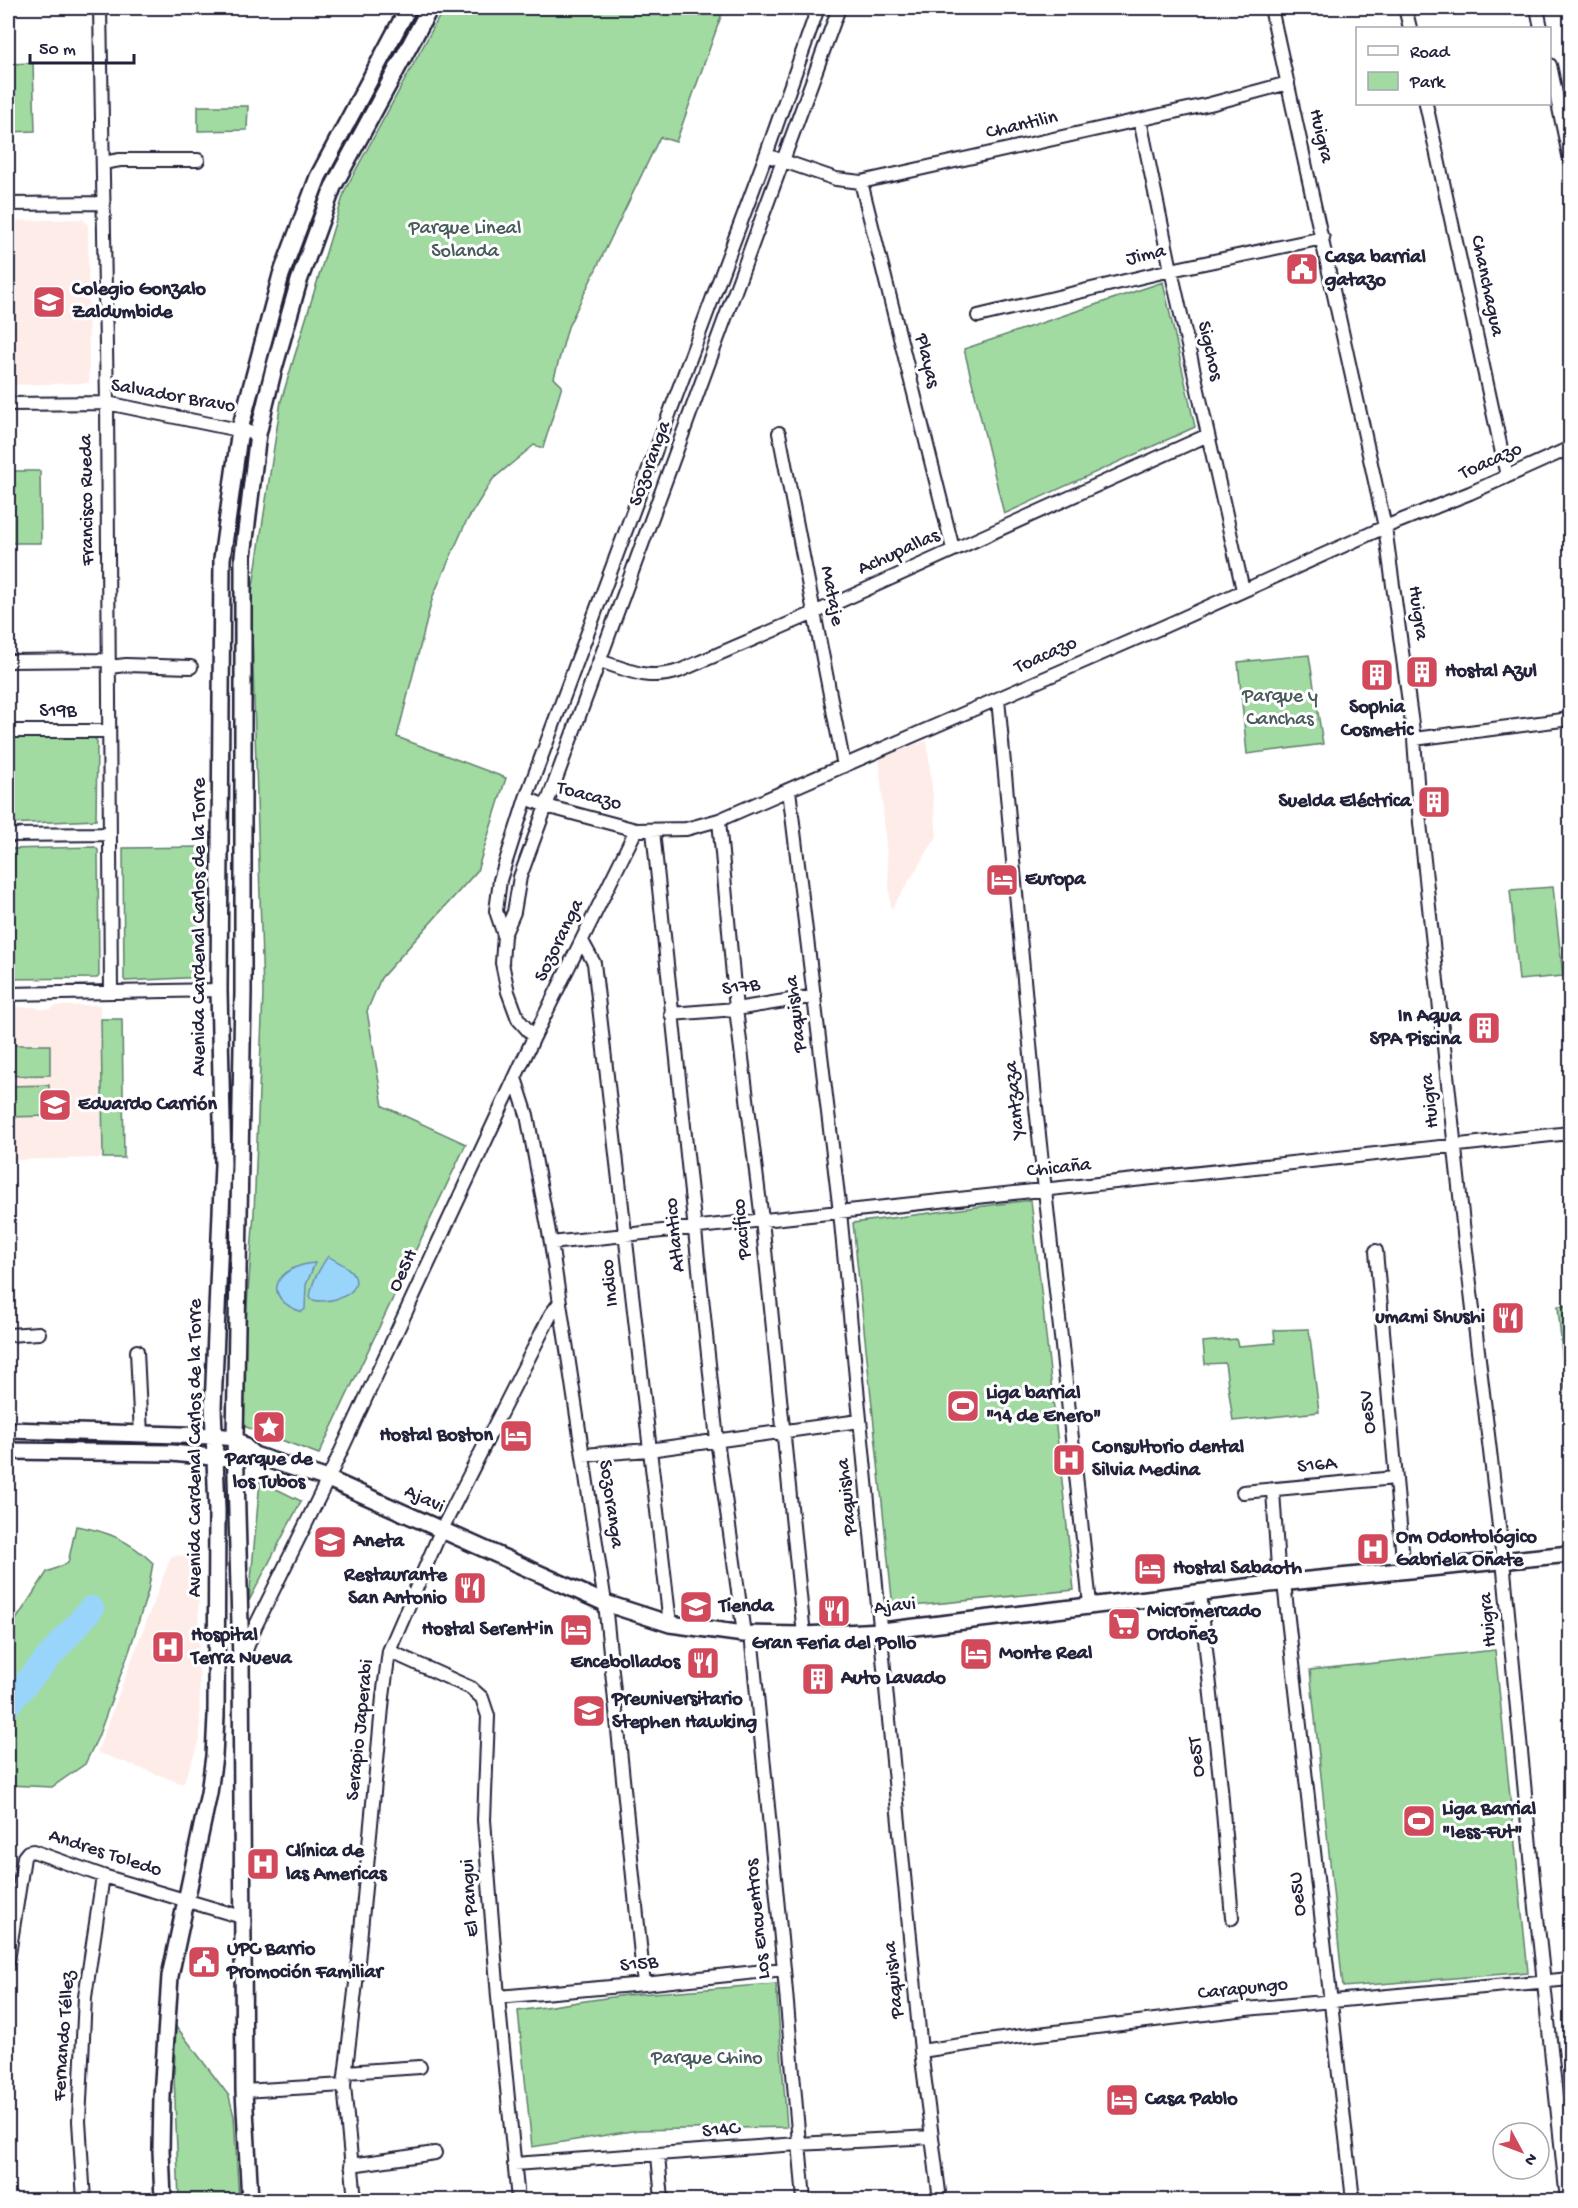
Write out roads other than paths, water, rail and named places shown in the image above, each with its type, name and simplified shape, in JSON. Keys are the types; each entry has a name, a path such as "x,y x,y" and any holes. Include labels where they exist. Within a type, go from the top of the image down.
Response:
{"street":[{"name":"Francisco Rueda","path":"100,8 107,403 111,992"},
{"name":"Avenida Cardenal Carlos de la Torre","path":"164,2200 162,2096 170,1976 209,1793 214,1756 217,1510 214,1456 214,1335 223,1164 219,990 222,560 240,429 281,275 318,177 408,8"},
{"name":"Avenida Cardenal Carlos de la Torre","path":"250,2200 244,2091 241,1662 235,1460 243,992 243,556 258,434 273,372 300,281 333,187 430,8"},
{"name":"Sozoranga","path":"504,934 496,911 500,880 526,798 766,155 818,8"},
{"name":"Sozoranga","path":"534,1037 518,1019 508,992 502,963 504,934 514,912 520,877 839,8"},
{"name":"Huigra","path":"1271,8 1386,526 1414,739 1420,823 1503,1560 1567,2200"},
{"path":"1405,8 1410,27"},
{"path":"1537,8 1541,27"},
{"path":"1551,71 1570,160"},
{"name":"Chantilin","path":"766,155 836,178 861,182 1210,104 1288,83"},
{"name":"Chanchagua","path":"1426,105 1507,476"},
{"name":"Sigchos","path":"1140,120 1171,270 1244,590"},
{"path":"103,163 120,160 198,160"},
{"name":"Playas","path":"861,182 953,549"},
{"path":"8,204 103,203"},
{"name":"Jima","path":"978,316 1171,270 1323,238"},
{"name":"Salvador Bravo","path":"8,404 107,403 258,434"},
{"name":"Mataje","path":"779,433 844,766"},
{"name":"Achupallas","path":"600,661 645,676 662,676 814,613 1209,435"},
{"name":"Toacazo","path":"526,798 546,806 636,830 686,828 719,820 1165,626 1386,526 1470,493 1570,448"},
{"path":"8,661 191,667"},
{"name":"Yantzaza","path":"998,699 1078,1508 1090,1604"},
{"path":"1414,739 1570,719"},
{"name":"S19B","path":"8,732 109,730"},
{"name":"Paquisha","path":"789,790 840,1212 921,2051 940,2200"},
{"name":"Pacifico","path":"719,820 736,1009 762,1220 804,1635"},
{"name":"Sozoranga","path":"636,830 515,1078 527,1114 551,1242 605,1603 644,1984"},
{"name":"Atlantico","path":"653,831 717,1440 747,1634"},
{"path":"8,835 110,834"},
{"name":"Indico","path":"582,941 594,963 670,1624"},
{"path":"8,994 219,990"},
{"name":"S17B","path":"672,1014 736,1009 815,996"},
{"name":"Oe5H","path":"241,1662 255,1627 328,1479 515,1078"},
{"name":"Chicaña","path":"551,1242 1570,1133"},
{"name":"Oe5V","path":"1376,1251 1404,1571"},
{"name":"Serapio Japerabi","path":"355,2200 344,2085 356,1983 382,1697 389,1651 441,1531 551,1314 560,1302"},
{"path":"8,1335 39,1333"},
{"path":"137,1351 141,1435"},
{"path":"583,1455 649,1450 859,1421"},
{"path":"8,1430 235,1438"},
{"name":"Ajavi","path":"235,1438 254,1455 328,1479 605,1603 670,1624 747,1634 804,1635 882,1631 1090,1604 1570,1554"},
{"path":"8,1451 172,1453 235,1460 254,1455"},
{"name":"S16A","path":"1243,1492 1395,1478"},
{"name":"Oe5U","path":"1273,1491 1353,2200"},
{"name":"Oe5T","path":"1200,1593 1220,1777 1232,1918"},
{"name":"Los Encuentros","path":"747,1634 784,1969 804,2200"},
{"name":"El Pangui","path":"389,1651 471,1688 485,1703 488,1730 484,1820 498,1997 518,2200"},
{"name":"Andres Toledo","path":"8,1961 24,1857 28,1852 33,1851 103,1876 242,1917"},
{"name":"Fernando Téllez","path":"84,2200 79,2121 85,1997 103,1876"},
{"name":"S15B","path":"498,1997 784,1969"},
{"name":"Carapungo","path":"921,2051 1022,2036 1331,2000 1570,1979"},
{"path":"346,2072 420,2067"},
{"path":"244,2091 344,2085"},
{"name":"S14C","path":"514,2164 932,2137"},
{"path":"351,2165 435,2153"},
{"path":"658,2155 662,2200"}],"water":[{"path":"328,1256 350,1270 355,1277 356,1284 353,1290 340,1298 324,1301 310,1299 314,1282"},
{"path":"315,1263 306,1285 305,1309 302,1312 289,1306 280,1298 277,1291 278,1283 282,1276 290,1270 301,1265"}],"waterway":[{"path":"8,1704 91,1609"}],"place":[{"name":"Casa barrial gatazo","path":"1302,269"},
{"name":"Colegio Gonzalo Zaldumbide","path":"49,302"},
{"name":"Hostal Azul","path":"1422,672"},
{"name":"Sophia Cosmetic","path":"1377,675"},
{"name":"Suelda Eléctrica","path":"1434,802"},
{"name":"Europa","path":"1002,880"},
{"name":"In Aqua SPA Piscina","path":"1484,1028"},
{"name":"Eduardo Carrión","path":"55,1105"},
{"name":"umami Shushi","path":"1508,1318"},
{"name":"Liga barrial \"14 de Enero\"","path":"963,1406"},
{"name":"Parque de los Tubos","path":"269,1427"},
{"name":"Hostal Boston","path":"516,1436"},
{"name":"Consultorio dental Silvia Medina","path":"1069,1460"},
{"name":"Aneta","path":"330,1542"},
{"name":"Om Odontológico Gabriela Oñate","path":"1373,1549"},
{"name":"Hostal Sabaoth","path":"1150,1569"},
{"name":"Restaurante San Antonio","path":"470,1588"},
{"name":"Tienda","path":"696,1607"},
{"name":"Gran Feria del Pollo","path":"834,1611"},
{"name":"Micromercado Ordoñez","path":"1124,1624"},
{"name":"Hostal Serent'in","path":"576,1630"},
{"name":"Hospital Terra Nueva","path":"168,1647"},
{"name":"Monte Real","path":"976,1654"},
{"name":"Encebollados","path":"703,1663"},
{"name":"Auto Lavado","path":"818,1679"},
{"name":"Preuniversitario Stephen Hawking","path":"589,1711"},
{"name":"Liga Barrial \"Iess-Fut\"","path":"1419,1821"},
{"name":"Clínica de las Americas","path":"263,1864"},
{"name":"UPC Barrio Promoción Familiar","path":"204,1962"},
{"name":"Casa Pablo","path":"1122,2100"}],"park label":[{"name":"Parque Lineal Solanda","path":"465,240"},
{"name":"Parque y Canchas","path":"1280,708"},
{"name":"Parque Chino","path":"707,2059"}]}
